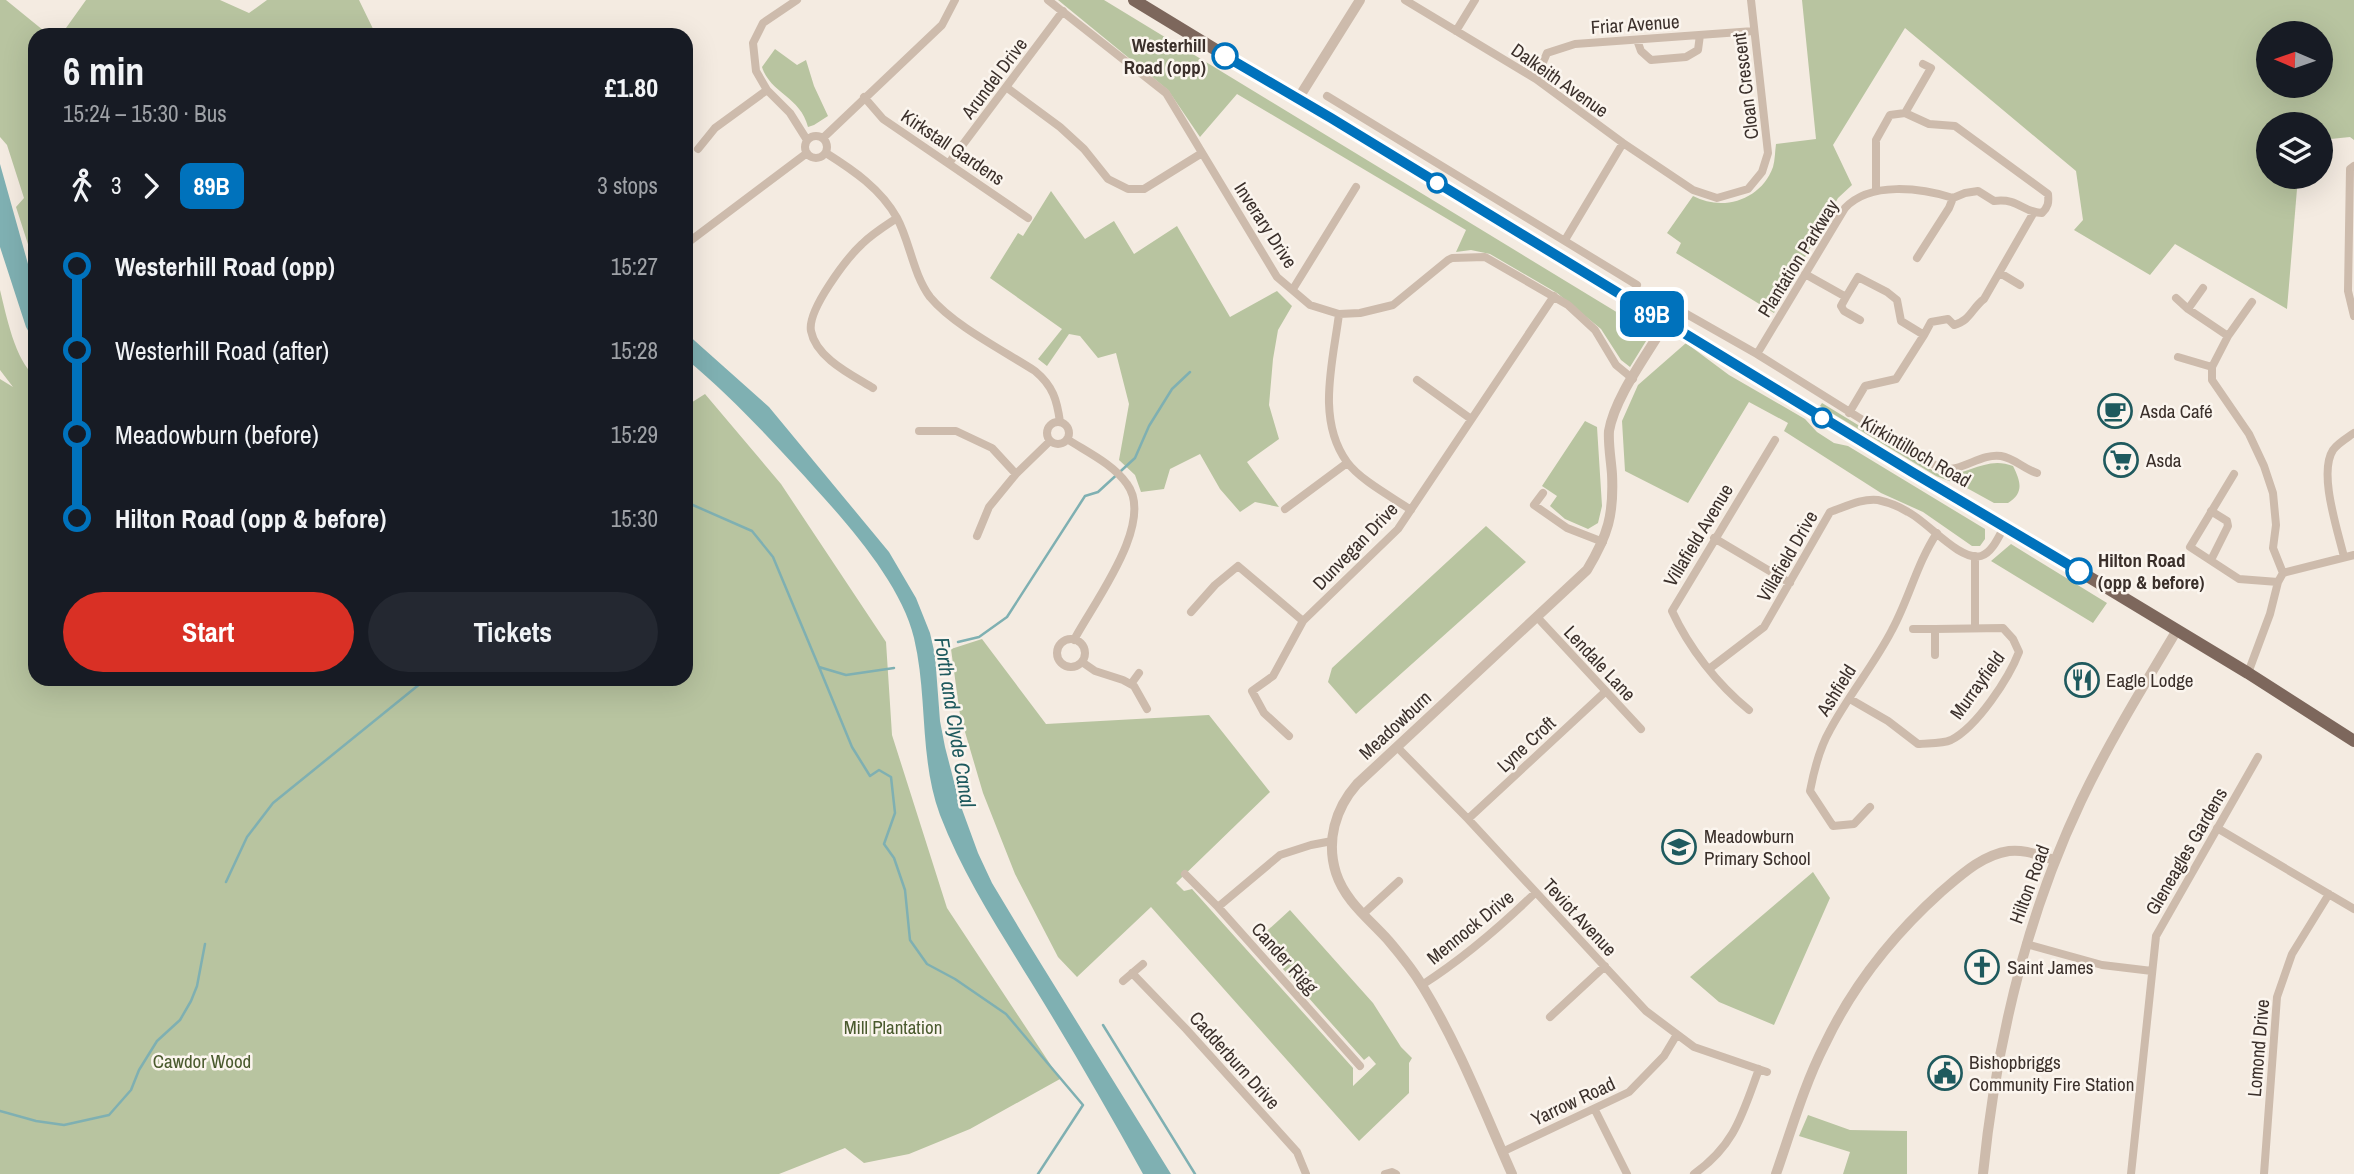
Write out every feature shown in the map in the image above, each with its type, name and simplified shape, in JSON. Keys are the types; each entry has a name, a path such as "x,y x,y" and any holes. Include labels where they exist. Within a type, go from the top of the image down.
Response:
{"main road":[{"name":"Kirkintilloch Road","path":"1134,0 1900,466 2248,673 2354,741"}],"street":[{"path":"797,0 763,23 753,43 756,71 767,90 790,113 807,140"},
{"path":"823,138 942,25 955,0"},
{"name":"Inverary Drive","path":"1048,0 1166,93 1277,277 1310,305 1339,314 1360,313 1393,305 1452,258 1485,257 1568,305 1595,330 1616,365 1633,379"},
{"path":"1298,99 1360,0"},
{"name":"Dalkeith Avenue","path":"1405,0 1536,79 1693,190"},
{"path":"1457,31 1475,0"},
{"name":"Cloan Crescent","path":"1693,190 1717,198 1733,195 1748,189 1766,163 1768,153 1751,0"},
{"name":"Arundel Drive","path":"949,163 1063,11"},
{"name":"Friar Avenue","path":"1536,79 1547,53 1575,44 1754,31"},
{"path":"1637,40 1641,51 1651,60 1686,57 1698,50 1700,35"},
{"path":"1905,113 1931,68 1923,64"},
{"path":"1006,87 1060,127 1084,149 1108,179 1128,189 1144,189 1202,153"},
{"path":"698,149 715,128 767,90"},
{"path":"1327,96 1637,285"},
{"name":"Kirkstall Gardens","path":"864,97 883,119 1028,218"},
{"path":"1849,413 1865,386 1896,379 1931,322 1948,319 1954,325 1968,319 1976,305 1984,299 2034,212 2042,212 2048,207 2048,194 1955,126 1928,124 1905,113 1889,115 1875,140 1877,191"},
{"path":"813,136 823,138 828,146 826,153 817,158 807,153 807,140 813,136"},
{"path":"1565,240 1623,143"},
{"path":"693,239 807,153"},
{"path":"826,153 875,190 897,218 930,296 955,319 1047,381 1056,398 1060,422 1068,429 1067,439"},
{"path":"2354,166 2350,169 2352,250 2348,291 2354,316"},
{"path":"1293,289 1356,187"},
{"name":"Plantation Parkway","path":"1757,354 1845,208 1855,198 1877,191 1930,191 1953,198 1978,191 1994,201 2010,200 2034,212"},
{"path":"1916,258 1953,198"},
{"path":"873,387 843,369 822,351 811,332 811,319 819,302 862,243 897,218"},
{"path":"2000,273 2020,285"},
{"path":"1805,274 1846,297"},
{"path":"1860,320 1840,306 1858,277 1897,300 1901,321 1924,335"},
{"path":"2188,309 2203,288"},
{"name":"Dunvegan Drive","path":"1289,736 1264,713 1252,691 1273,676 1303,621 1398,529 1553,296"},
{"path":"2176,298 2228,336"},
{"path":"2252,302 2228,336 2212,367 2212,380 2249,434 2264,466 2273,494 2276,525 2273,548 2283,573"},
{"name":"Kirkintilloch Road","path":"1676,308 1757,354 1941,469 1954,469 1996,455 2007,457 2036,473"},
{"path":"1339,314 1328,396 1337,442 1347,463 1411,510"},
{"name":"Meadowburn","path":"1512,1174 1460,1057 1422,985 1340,883 1334,863 1332,841 1336,821 1350,792 1587,570 1603,542 1611,517 1613,496 1609,432 1617,402 1666,323"},
{"path":"2178,357 2212,367"},
{"path":"1417,380 1471,419"},
{"path":"1060,422 1053,423 1048,428 1047,435 1050,441 1059,444 1067,439"},
{"path":"919,431 956,431 992,448 1016,474"},
{"path":"2344,557 2328,483 2328,462 2333,450 2354,433"},
{"path":"1067,439 1110,466 1129,485 1136,507 1129,537 1115,570 1074,640 1061,644 1059,658 1069,667 1082,662 1085,655 1083,647 1074,640"},
{"name":"Villafield Avenue","path":"1749,710 1709,669 1682,634 1672,611 1775,440"},
{"path":"977,536 989,507 1016,474 1050,441"},
{"path":"1285,509 1347,463"},
{"path":"2234,474 2190,547 2239,579 2278,582"},
{"path":"1543,493 1534,505 1567,528 1603,542"},
{"name":"Villafield Drive","path":"1709,669 1764,627 1830,512 1860,501 1877,500 1909,512 1965,554 1975,556"},
{"path":"2211,511 2227,521 2228,526 2211,560"},
{"path":"1975,628 1975,556 1984,555 1990,550 2004,527"},
{"name":"Ashfield","path":"1870,807 1854,824 1833,826 1810,791 1815,766 1829,731 1892,630 1913,586 1923,556 1937,533"},
{"path":"1714,538 1790,583"},
{"path":"2248,673 2283,573 2354,555"},
{"path":"1191,612 1215,585 1238,566 1303,621"},
{"name":"Lendale Lane","path":"1537,617 1641,729"},
{"name":"Murrayfield","path":"1850,699 1888,721 1918,744 1949,741 1977,717 2012,670 2019,652 2013,639 2003,628 1913,629"},
{"path":"1934,629 1935,656"},
{"name":"Hilton Road","path":"1983,1174 1994,1081 2008,1012 2026,944 2055,860 2108,746 2176,630"},
{"path":"1082,662 1095,671 1131,684 1147,709"},
{"path":"1131,684 1139,673"},
{"name":"Lyne Croft","path":"1468,819 1605,692"},
{"name":"Teviot Avenue","path":"1397,747 1468,819 1646,1011 1694,1047 1763,1070 1727,1145 1709,1164 1694,1174"},
{"name":"Gleneagles Gardens","path":"2131,1174 2156,936 2258,757"},
{"path":"2217,828 2354,909"},
{"path":"1218,907 1280,855 1332,841"},
{"path":"1776,1174 1823,1046 1861,979 1892,941 1917,914 1961,875 1992,855 2020,851 2055,860"},
{"name":"Cander Rigg","path":"1185,874 1218,907 1360,1066"},
{"path":"1363,914 1399,881"},
{"name":"Mennock Drive","path":"1422,985 1457,962 1498,929 1535,893"},
{"name":"Lomond Drive","path":"2264,1174 2277,997 2292,954 2329,894"},
{"path":"2026,944 2102,965 2152,971"},
{"path":"1123,981 1143,964"},
{"path":"1549,1017 1605,966"},
{"name":"Cadderburn Drive","path":"1132,973 1297,1152 1306,1174"},
{"name":"Yarrow Road","path":"1502,1152 1629,1092 1664,1056 1676,1036"},
{"path":"1595,1110 1627,1174"},
{"path":"1385,1174 1396,1174"}],"green space":[{"path":"0,0 6,0 40,28 28,28 28,244 16,207 24,198 7,145 0,137"},
{"path":"86,0 220,0 249,13 267,0 359,0 373,28 66,28"},
{"path":"1058,0 1104,0 1651,333 1630,367 1621,360 1601,329 1557,293 1490,254 1471,250 1456,252 1466,230 1237,94 1200,137 1168,90"},
{"path":"1802,0 2354,0 2354,140 2350,137 2333,139 2333,112 2256,112 2256,189 2297,189 2287,309 2175,244 2150,275 2074,230 2083,220 2076,171 1905,28 1833,145 1852,185 1838,198 1774,313 1676,253 1681,243 1667,233 1693,196 1705,201 1728,203 1740,200 1760,188 1773,167 1776,144 1816,139"},
{"path":"775,49 797,65 806,60 828,116 808,127 799,109 766,76 762,67"},
{"path":"1051,191 1085,239 1114,221 1134,254 1177,226 1230,317 1277,291 1292,306 1278,330 1273,359 1269,405 1279,439 1247,462 1279,507 1255,502 1240,512 1220,489 1200,454 1170,469 1164,489 1141,492 1135,475 1119,460 1129,404 1116,353 1098,358 1080,336 1069,334 1047,366 1038,359 1062,329 990,278 1018,233 1023,236"},
{"path":"0,290 8,324 28,369 28,686 693,686 693,402 705,394 781,484 886,642 892,735 947,908 1060,1079 970,1129 909,1154 864,1163 845,1148 779,1174 0,1174 0,379 13,387 0,370"},
{"path":"1686,343 1729,375 1805,419 1817,432 1834,443 1848,446 1985,529 1985,539 1980,546 1972,546 1923,512 1881,493 1784,431 1788,423 1749,402 1688,503 1625,471 1622,421 1638,385"},
{"path":"1822,403 1940,475 1959,473 1994,463 2013,466 2018,477 2019,491 2008,503 1994,503 1965,487 1936,476 1820,406"},
{"path":"1585,421 1597,427 1602,506 1598,523 1588,529 1565,519 1550,506 1557,496 1542,486"},
{"path":"1486,526 1526,562 1356,714 1328,682 1332,668"},
{"path":"2011,544 2107,603 2093,623 1991,561"},
{"path":"982,639 1046,724 1209,715 1270,792 1176,883 1184,891 1192,889 1353,1068 1353,1086 1376,1064 1369,1056 1364,1060 1257,940 1290,910 1373,1003 1401,1047 1412,1058 1409,1063 1409,1093 1359,1141 1151,907 1077,977 1058,957 1015,874 983,793 960,715 951,649"},
{"path":"1813,872 1830,898 1774,1025 1719,1002 1690,977"},
{"path":"1808,1115 1850,1130 1907,1131 1907,1174 1843,1174 1850,1152 1799,1136"}],"water":[{"path":"0,164 28,264 28,331 26,327 0,247"},
{"path":"693,339 769,407 889,552 916,598 930,633 935,655 940,721 945,747 959,801 978,853 992,883 1025,938 1171,1174 1143,1174 959,859 933,793 914,638 907,615 895,592 865,546 829,503 715,384 693,365"}],"waterway":[{"name":"Forth and Clyde Canal","path":"958,642 979,637 1007,617 1085,496 1098,492 1135,458 1149,426 1172,389 1190,372"},
{"path":"693,505 752,531 773,557 819,667 846,675 894,668"},
{"path":"819,667 852,747 870,776 879,770 891,777 895,813 884,844 894,858 905,890 910,940 927,964 955,979 1006,1014 1083,1105 1038,1174"},
{"path":"226,882 247,837 273,803 417,686"},
{"path":"0,1111 64,1125 109,1115 131,1090 139,1070 157,1041 180,1020 191,1001 197,986 205,944"},
{"path":"1103,1025 1195,1174"}],"bus line":[{"name":"89B","path":"1225,56 2079,571"}],"place":[{"name":"Westerhill Road (opp)","path":"1225,56"},
{"name":"Asda Café","path":"2115,411"},
{"name":"Asda","path":"2121,460"},
{"name":"Hilton Road (opp & before)","path":"2079,571"},
{"name":"Eagle Lodge","path":"2082,680"},
{"name":"Meadowburn Primary School","path":"1679,847"},
{"name":"Saint James","path":"1982,967"},
{"name":"Bishopbriggs Community Fire Station","path":"1945,1073"}],"park label":[{"name":"Mill Plantation","path":"893,1027"},
{"name":"Cawdor Wood","path":"202,1061"}]}
